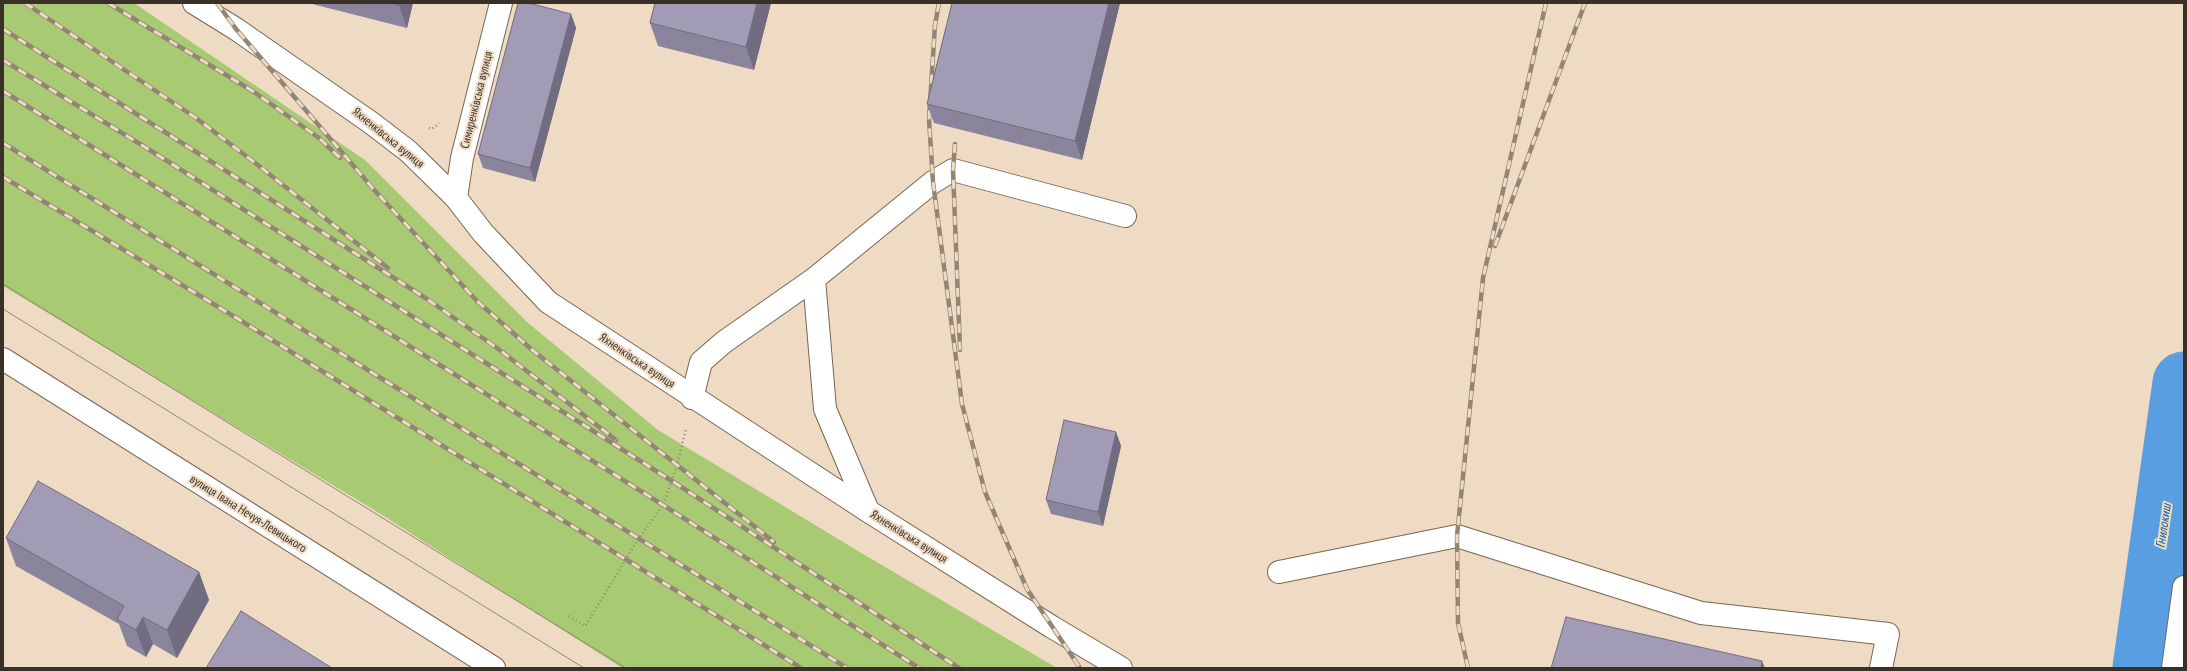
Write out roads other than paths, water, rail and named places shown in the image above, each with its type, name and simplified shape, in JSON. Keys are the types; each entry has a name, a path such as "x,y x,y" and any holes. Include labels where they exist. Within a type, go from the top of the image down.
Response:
{"main road":[{"name":"Яхненківська вулиця","path":"194,3 236,29 370,122 408,151 456,198 483,233 548,302 692,398 868,511 1046,623 1121,668"},
{"name":"Симиренківська вулиця","path":"456,198 462,158 501,3"},
{"path":"692,398 701,362 724,342 814,279 933,182 952,170 1125,216"},
{"path":"814,279 825,410 868,511"},
{"name":"вулиця Івана Нечуя-Левицького","path":"3,359 494,668"},
{"path":"1279,572 1457,536 1701,613 1888,634 1881,668"},
{"path":"2173,668 2184,587"}],"waterway":[{"name":"Гнилокиш","path":"2144,668 2184,383"}],"tram line":[{"path":"3,284 626,668"},
{"path":"3,309 584,668"}],"railway":[{"path":"25,3 196,118 388,268"},
{"path":"108,3 254,92 319,138 340,158"},
{"path":"217,3 236,29 376,192 477,301 531,349 774,542"},
{"path":"939,3 935,25 929,119 933,182 962,404 985,492 1027,589 1080,668"},
{"path":"1468,668 1458,623 1457,536 1483,278 1546,3"},
{"path":"1495,246 1585,3"},
{"path":"3,29 427,299 497,348 616,440"},
{"path":"3,60 153,152 672,481 959,668"},
{"path":"3,91 663,505 919,668"},
{"path":"3,143 847,668"},
{"path":"955,144 953,170 960,350"},
{"path":"3,177 230,314 801,668"}]}
